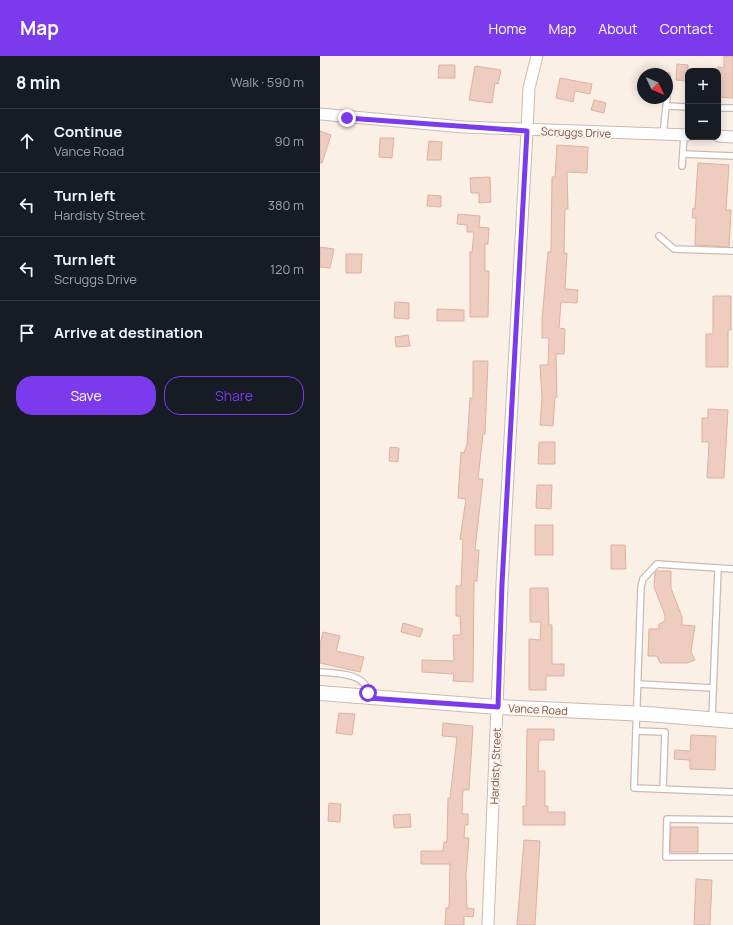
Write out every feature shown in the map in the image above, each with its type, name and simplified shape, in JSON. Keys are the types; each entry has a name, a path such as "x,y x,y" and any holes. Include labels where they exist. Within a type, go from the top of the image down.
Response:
{"street":[{"name":"Hardisty Street","path":"488,925 503,568 529,88 537,56"},
{"name":"Scruggs Drive","path":"320,114 455,127 527,131 685,135"},
{"path":"721,136 733,137"},
{"name":"Vance Road","path":"320,693 368,698 498,707 636,714 733,721"}],"lane":[{"path":"663,134 667,106 685,107"},
{"path":"721,108 733,108"},
{"path":"682,166 685,140"},
{"path":"684,154 733,156"},
{"path":"659,236 674,249 733,252"},
{"path":"733,569 658,564 643,579 641,587 634,788 733,792"},
{"path":"712,719 718,568"},
{"path":"320,672 352,676 365,685 368,690 368,698"},
{"path":"638,684 713,688"},
{"path":"636,731 665,732 663,789"},
{"path":"733,820 667,819 666,857 733,857"}],"building":[{"path":"724,56 733,56 733,98 721,97 721,68 718,67 724,68"},
{"path":"677,64 688,65 688,68 685,68 685,81 676,80"},
{"path":"439,65 455,65 455,78 438,78"},
{"path":"475,66 501,70 498,84 495,83 492,103 469,100"},
{"path":"560,78 592,84 590,94 575,91 573,102 556,98"},
{"path":"594,100 606,103 604,113 591,110"},
{"path":"320,131 331,135 322,163 320,163"},
{"path":"380,138 394,138 392,158 379,157"},
{"path":"429,141 442,142 441,160 427,160"},
{"path":"557,145 588,147 587,173 567,172 568,209 565,209 564,253 567,253 565,289 578,290 577,303 561,302 559,328 565,329 564,354 556,354 557,397 555,397 553,426 540,425 542,398 540,365 548,365 549,338 542,338 542,319 548,252 551,252 552,177 555,177"},
{"path":"698,163 729,165 726,210 731,210 729,247 695,245 696,218 692,218 693,208 695,209"},
{"path":"490,177 491,202 479,203 479,193 471,193 470,178"},
{"path":"428,195 441,196 441,207 427,206"},
{"path":"458,214 480,216 479,227 489,228 488,244 485,244 485,271 489,271 488,317 470,317 470,252 472,252 474,232 467,232 467,225 457,224"},
{"path":"320,247 334,249 330,268 320,267"},
{"path":"346,254 362,254 361,273 346,273"},
{"path":"713,296 731,296 731,330 728,330 728,367 706,367 706,334 713,334"},
{"path":"395,302 409,303 409,319 394,318"},
{"path":"437,309 464,310 464,321 437,321"},
{"path":"408,335 410,346 396,347 395,337"},
{"path":"473,361 488,361 485,434 483,434 478,479 483,479 475,550 479,550 477,581 474,581 473,682 453,681 454,674 422,672 422,660 454,661 453,635 461,635 460,616 456,616 456,586 461,586 463,540 460,539 466,499 458,498 461,452 464,453 467,444 470,398 473,398"},
{"path":"708,409 728,410 724,478 707,478 709,442 702,442 702,418 708,418"},
{"path":"539,442 555,442 555,464 538,464"},
{"path":"390,447 399,448 398,462 389,461"},
{"path":"537,485 552,485 551,509 536,508"},
{"path":"535,525 553,525 553,555 535,555"},
{"path":"611,545 625,545 626,569 611,569"},
{"path":"656,571 671,571 671,588 682,617 682,625 695,626 691,652 695,660 687,663 660,663 657,656 648,656 649,629 659,629 659,624 665,621 665,615 654,587"},
{"path":"530,588 548,588 549,625 552,625 552,664 564,664 564,676 546,676 546,690 529,690 529,639 540,640 541,622 530,622"},
{"path":"403,623 423,629 420,637 401,632"},
{"path":"323,632 340,636 336,651 364,657 360,672 320,663 320,645"},
{"path":"339,713 355,714 352,735 336,733"},
{"path":"443,723 473,726 469,790 463,790 462,814 468,814 468,825 465,825 464,838 469,838 466,876 467,908 474,909 473,917 464,916 464,925 445,925 446,908 449,908 450,864 421,864 421,851 443,851 444,842 447,842 448,798 450,798 457,737 442,736"},
{"path":"527,729 554,729 554,740 539,740 538,771 545,771 545,806 548,806 548,812 565,812 565,825 523,825 523,806 526,806"},
{"path":"691,735 716,736 715,770 690,769 690,760 674,759 675,750 690,751"},
{"path":"329,803 341,804 340,822 328,821"},
{"path":"410,814 411,827 394,828 393,815"},
{"path":"671,827 698,827 698,852 670,852"},
{"path":"524,840 540,841 535,925 517,925"},
{"path":"696,879 712,880 710,925 694,925"}],"route":[{"path":"347,118 527,131 502,584 498,707 368,698 368,693"}]}
